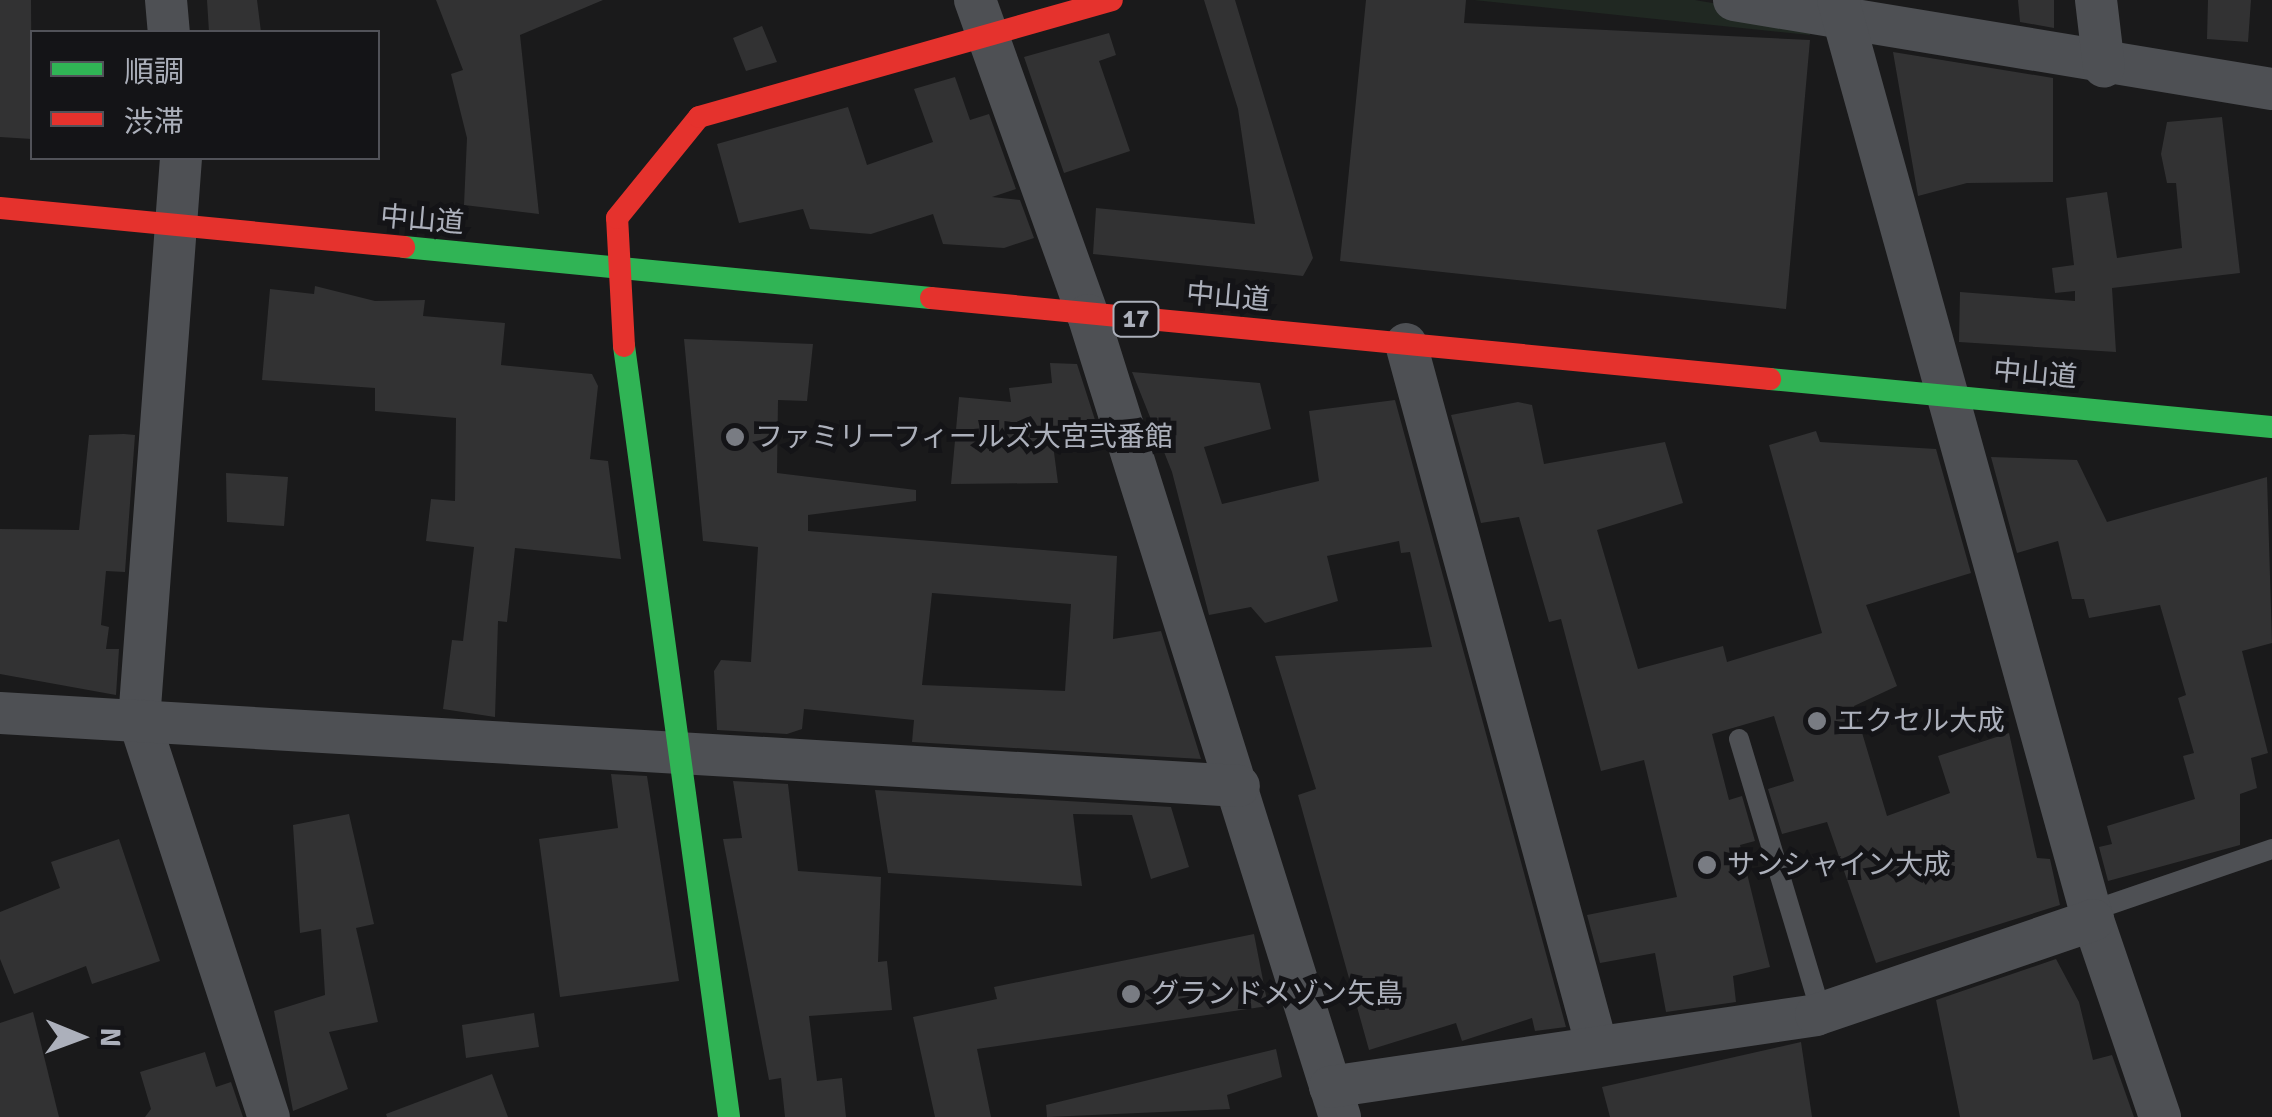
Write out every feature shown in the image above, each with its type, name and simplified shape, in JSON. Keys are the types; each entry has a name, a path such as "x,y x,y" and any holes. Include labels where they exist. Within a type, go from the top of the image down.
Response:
{"main road":[{"path":"729,1117 613,268 617,218 699,116 981,18 1103,1"},
{"name":"中山道","path":"0,208 2272,427"}],"street":[{"path":"166,0 169,30"},
{"path":"1734,0 1838,10 2104,67 2272,88"},
{"path":"2096,0 2104,67"},
{"path":"1838,10 1943,396 2092,915 2160,1117"},
{"path":"981,18 1088,315 1239,786 1335,1102 1597,1048 1821,1012 2092,915"},
{"path":"181,160 182,225 139,720 269,1117"},
{"path":"1406,344 1597,1048"},
{"path":"0,713 676,748 1239,786"}],"lane":[{"path":"1739,739 1821,1012"},
{"path":"2092,915 2272,849"}],"shaded area":[{"path":"1474,0 1695,0 1811,20 1810,35"}],"building":[{"path":"0,0 31,0 30,139 0,137"},
{"path":"207,0 257,0 261,30 209,30"},
{"path":"436,0 603,0 520,35 539,214 464,205 467,138 451,74 463,70"},
{"path":"1204,0 1235,0 1313,258 1303,276 1093,254 1096,208 1255,224 1238,109"},
{"path":"1366,0 1466,0 1464,23 1810,40 1786,309 1340,261"},
{"path":"2018,0 2054,0 2054,28 2020,22"},
{"path":"2208,0 2251,0 2248,42 2207,39"},
{"path":"762,26 777,62 746,71 733,38"},
{"path":"1109,33 1116,55 1099,61 1130,151 1064,173 1024,57"},
{"path":"1893,52 2053,78 2053,182 1967,183 1918,196"},
{"path":"955,77 970,120 989,114 1016,189 992,197 1020,200 1034,238 1004,248 943,244 933,214 871,234 810,229 803,209 739,223 717,144 848,107 867,165 933,142 914,89"},
{"path":"2222,117 2240,273 2112,288 2116,352 1959,342 1960,292 2075,301 2075,291 2055,293 2052,268 2074,265 2066,198 2107,192 2117,258 2182,248 2176,183 2167,183 2161,154 2167,122"},
{"path":"315,286 375,301 425,300 423,316 505,323 501,365 592,374 598,386 590,459 608,461 621,559 515,548 507,622 498,621 495,717 443,709 452,640 463,641 474,547 426,541 431,499 455,501 456,418 375,411 375,388 262,380 270,289 314,294"},
{"path":"684,339 813,344 807,401 778,400 777,473 916,490 916,501 808,515 808,531 1117,556 1113,639 1161,631 1201,759 912,742 914,720 804,709 802,729 787,734 717,730 714,671 721,660 751,662 758,547 703,541","holes":["932,593 1071,604 1065,691 922,685"]},
{"path":"1050,363 1077,364 1096,423 1052,437 1058,483 951,484 959,397 1011,402 1009,388 1052,383"},
{"path":"1132,372 1260,383 1271,429 1204,447 1222,504 1319,481 1309,411 1395,400 1566,1027 1535,1031 1532,1018 1462,1041 1456,1023 1369,1050 1298,795 1316,789 1275,656 1432,647 1410,552 1401,553 1399,541 1327,556 1338,601 1265,623 1251,607 1209,615 1172,472"},
{"path":"1518,402 1532,405 1544,464 1665,442 1683,503 1597,530 1638,669 1723,646 1727,662 1822,633 1769,445 1816,431 1820,442 1936,449 1971,573 1866,605 1897,686 1854,706 1887,816 1950,793 1938,756 2009,733 2037,858 2050,859 2060,905 1876,963 1827,822 1782,834 1768,789 1794,781 1774,716 1712,734 1729,800 1742,796 1755,841 1740,845 1770,967 1733,976 1736,1002 1666,1012 1655,953 1600,963 1587,915 1677,897 1644,760 1601,771 1561,619 1549,622 1519,517 1481,523 1451,415"},
{"path":"89,435 135,435 125,572 106,571 101,625 109,627 106,649 119,649 116,695 0,674 0,529 79,530"},
{"path":"1991,457 2077,460 2107,522 2267,477 2272,643 2242,651 2268,753 2251,758 2257,788 2240,794 2240,845 2108,881 2099,847 2112,844 2107,826 2195,799 2183,756 2194,753 2178,698 2186,695 2160,605 2089,618 2084,599 2072,599 2058,541 2017,553"},
{"path":"226,473 288,477 284,526 227,522"},
{"path":"611,774 647,776 679,981 560,997 539,839 618,828"},
{"path":"733,781 788,784 798,871 881,877 878,962 887,961 892,1010 809,1016 817,1081 842,1078 846,1117 785,1117 781,1078 769,1080 723,839 742,838"},
{"path":"875,790 1171,807 1189,867 1151,879 1132,815 1073,814 1082,886 888,873"},
{"path":"349,814 374,924 356,928 378,1022 329,1032 348,1089 293,1111 274,1011 325,995 321,929 300,933 293,825"},
{"path":"119,839 160,961 92,984 86,966 14,994 0,959 0,912 60,888 51,862"},
{"name":"グランドメゾン矢島","path":"1254,934 1268,1006 977,1049 991,1117 935,1117 913,1017 997,999 994,987"},
{"path":"2056,959 2079,1002 2093,1060 2112,1055 2134,1117 1960,1117 1936,1000"},
{"path":"33,1012 59,1117 0,1117 0,1023"},
{"path":"534,1013 539,1047 466,1058 462,1025"},
{"path":"1801,1042 1812,1117 1610,1117 1602,1087"},
{"path":"1276,1049 1282,1077 1227,1095 1230,1109 1047,1117 1046,1105"},
{"path":"205,1052 216,1087 231,1082 243,1117 145,1117 151,1109 140,1072"},
{"path":"492,1074 508,1117 387,1117 386,1114"}],"traffic: fast":[{"path":"404,247 931,298"},
{"path":"624,346 729,1117"},
{"path":"1770,379 2272,427"}],"traffic: jam":[{"path":"624,346 617,218 699,117 1112,0"},
{"path":"0,208 404,247"},
{"path":"931,298 1770,379"}],"place":[{"name":"ファミリーフィールズ大宮弐番館","path":"735,437"},
{"name":"エクセル大成","path":"1817,721"},
{"name":"サンシャイン大成","path":"1707,865"},
{"name":"グランドメゾン矢島","path":"1131,994"}]}
